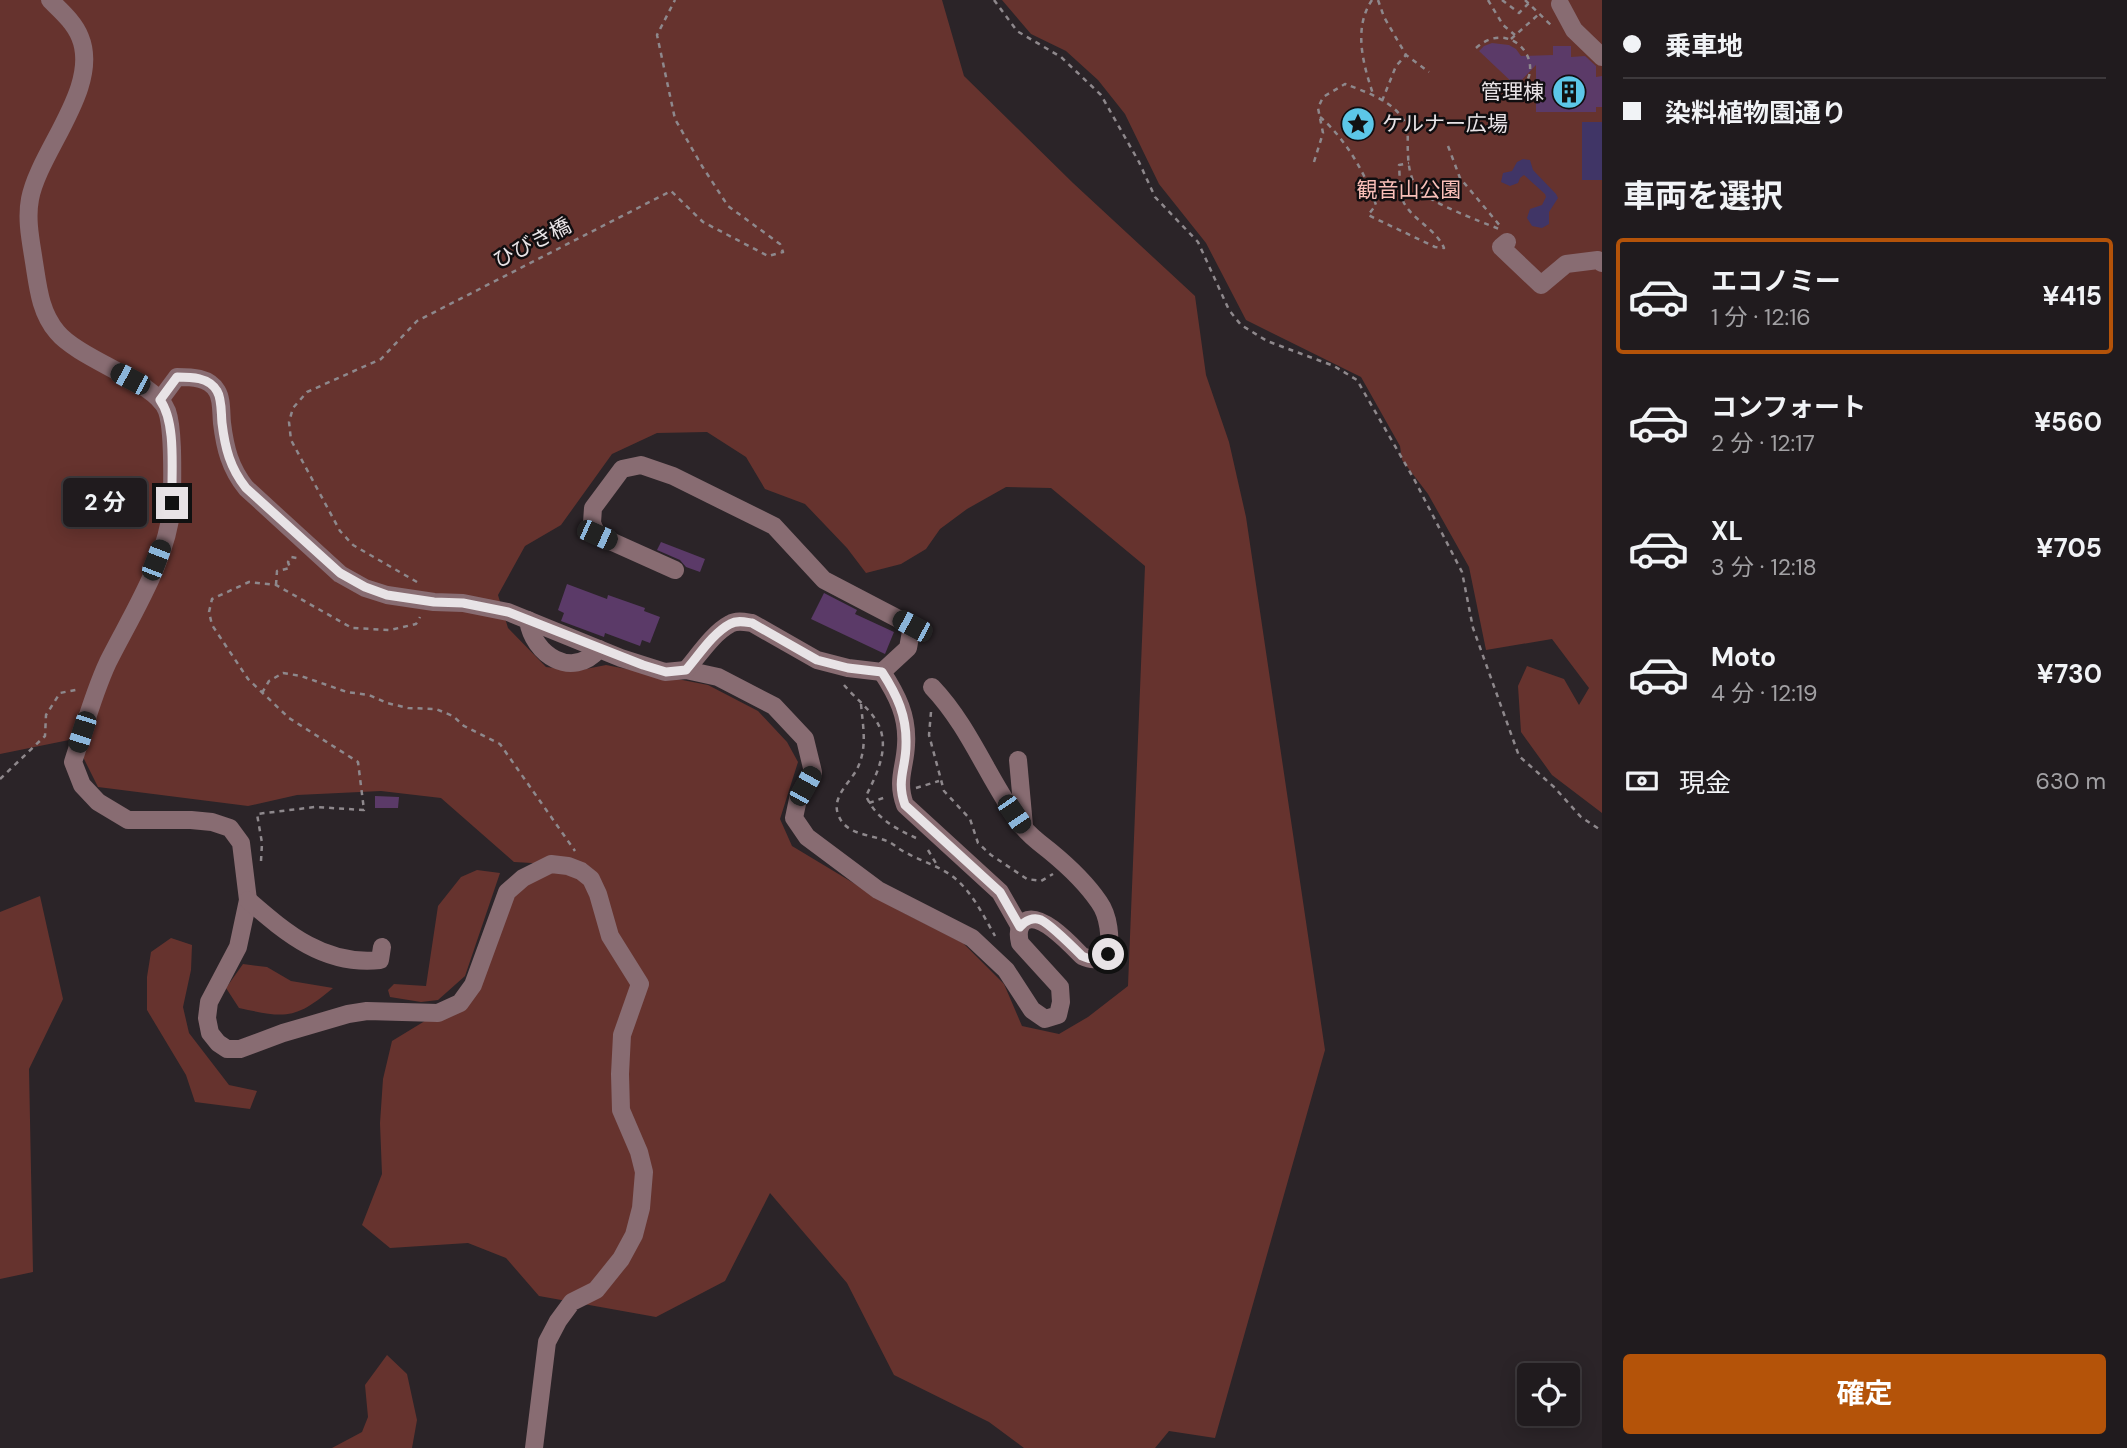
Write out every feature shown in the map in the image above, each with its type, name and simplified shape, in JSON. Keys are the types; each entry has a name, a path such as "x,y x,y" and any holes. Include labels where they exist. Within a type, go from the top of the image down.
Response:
{"street":[{"path":"50,0 79,34 84,62 73,102 35,181 29,201 28,227 41,306 57,332 79,352 130,379 160,400 166,409 170,426 172,503 166,535 147,585 107,666 73,762 82,785 99,802 128,820 212,822 230,828 241,843 248,900 239,947 209,1002 207,1018 210,1033 226,1049 240,1049 348,1014 367,1011 438,1013 460,1003 473,985 507,892 531,873 551,864 568,866 591,879 610,936 640,984 622,1035 620,1074 621,1110 639,1152 644,1172 644,1190 634,1235 621,1259 596,1290 572,1302 547,1342 534,1448"},
{"path":"1560,1 1574,30 1602,57"},
{"path":"1507,242 1501,247 1541,285 1566,264 1598,260 1602,263"},
{"path":"160,400 177,377 206,381 216,390 227,453 235,474 246,488 340,573 365,587 387,595 463,603 508,612 599,649 666,672 686,670 718,677 774,706 805,739 813,772 798,799 794,818 807,836 877,890 972,937 1006,970 1032,1010 1045,1019 1058,1015 1060,987 1020,943 1020,927 1032,919 1041,920 1082,956 1099,960 1108,954 1110,943 1109,927 1101,904 1067,866 1024,830 969,736 935,689"},
{"path":"675,570 597,535 592,523 593,508 622,469 641,464 673,475 774,526 824,580 912,626 908,648 882,672"},
{"path":"528,620 530,634 537,647 565,663 579,663 590,659 599,649"},
{"path":"686,670 715,637 731,623 741,621 752,623 817,660 882,672 896,693 905,718 906,747 901,767 900,793 905,805 1000,892 1020,927"},
{"path":"1018,760 1024,830"},
{"path":"248,900 297,939 322,954 380,960 382,947"}],"path":[{"name":"ひびき橋","path":"429,601 422,585 353,545 340,531 291,440 289,422 293,408 307,392 381,359 417,321 670,191 703,222 768,256 783,252 780,244 728,206 675,119 657,34 675,0"},
{"path":"994,0 1017,31 1061,57 1101,95 1139,162 1155,197 1198,242 1229,310 1241,325 1267,341 1334,366 1357,380 1414,478 1462,572 1474,628 1519,755 1554,787 1581,817 1602,831"},
{"path":"1371,0 1365,14 1361,40 1362,63 1374,95"},
{"path":"1378,0 1384,17 1406,55 1429,72"},
{"path":"1488,0 1503,24 1515,35"},
{"path":"1502,0 1519,13 1527,2 1557,31"},
{"path":"1511,39 1539,13"},
{"path":"1476,48 1485,40 1497,37 1511,39 1523,48 1530,67 1527,84 1520,90"},
{"path":"1381,101 1396,66 1406,55"},
{"path":"1314,162 1323,133 1318,107 1322,97 1345,84 1374,95 1398,113 1406,126 1411,177 1418,190 1499,229 1502,226 1460,178 1448,146"},
{"path":"1320,117 1335,129 1371,188 1376,205 1368,215 1435,247 1444,248 1440,239 1416,218 1403,201 1399,164 1409,163"},
{"path":"276,585 277,571 290,568 288,562 291,557 299,558"},
{"path":"261,866 262,843 257,814 315,807 364,810 358,762 289,718 248,679 212,625 209,612 212,599 249,582 276,585 352,628 390,630 416,624 429,601"},
{"path":"832,664 841,680 877,722 884,747 866,796 872,808 885,822 918,839"},
{"path":"0,779 45,736 46,715 60,693 78,691 107,666"},
{"path":"262,692 269,681 283,673 301,676 347,692 369,695 387,703 408,708 436,709 453,716 464,726 500,744 569,846 587,865 586,875"},
{"path":"935,689 929,734 940,780 944,791 970,819 978,843 1027,879 1041,881 1067,866"},
{"path":"861,704 865,738 863,755 857,769 837,798 837,813 845,826 859,833 889,841 902,851 938,866 964,886 995,937"},
{"path":"900,793 940,780"},
{"path":"924,846 938,866"}],"green space":[{"path":"0,0 942,0 964,76 1073,183 1195,296 1206,375 1229,442 1246,517 1325,1050 1215,1438 1169,1431 1155,1448 1024,1448 989,1422 894,1375 847,1283 770,1193 725,1281 656,1317 539,1296 506,1258 468,1243 390,1248 362,1225 382,1174 380,1123 383,1079 392,1041 460,1003 507,892 549,864 514,862 441,798 381,791 297,795 248,806 98,787 74,739 0,754","holes":["707,432 746,457 765,489 805,504 847,548 866,573 901,564 926,549 940,529 967,509 1006,487 1051,488 1145,566 1128,986 1088,1017 1059,1034 1022,1026 1004,984 963,943 900,911 792,846 780,819 798,762 787,742 758,711 708,685 606,665 576,671 546,667 508,628 498,595 525,546 561,525 612,454 657,433"]},
{"name":"観音山公園","path":"1002,0 1602,0 1602,813 1552,775 1521,732 1518,686 1527,666 1564,679 1579,705 1589,688 1552,639 1486,650 1469,567 1428,494 1402,460 1400,446 1361,377 1246,320 1206,243 1159,184 1125,114 1098,80 1066,51 1031,34"},
{"path":"477,870 500,873 465,976 438,1000 421,1002 390,997 388,990 394,984 426,986 438,906 461,877"},
{"path":"40,896 63,999 29,1069 33,1272 0,1279 0,912"},
{"path":"171,938 192,945 191,970 183,1007 189,1033 229,1085 257,1091 250,1109 195,1102 186,1075 147,1010 147,977 151,952"},
{"path":"243,964 267,967 291,981 333,988 309,1006 289,1014 268,1014 239,1008 226,988"},
{"path":"387,1355 407,1374 417,1420 412,1448 332,1448 362,1432 368,1417 365,1385"}],"shaded area":[{"path":"1582,122 1602,122 1602,180 1582,180"},
{"path":"1530,160 1533,170 1558,198 1549,212 1549,224 1542,228 1532,226 1527,218 1530,209 1542,205 1545,194 1524,175 1518,183 1510,186 1501,182 1503,173 1512,171 1517,162"}],"building":[{"name":"管理棟","path":"1492,43 1509,45 1521,56 1553,55 1553,46 1571,46 1571,57 1585,56 1596,66 1596,77 1602,76 1602,107 1596,107 1596,112 1536,112 1536,65 1516,86 1479,51"},
{"path":"661,542 705,559 700,572 657,550"},
{"path":"567,584 607,599 608,595 645,608 644,611 660,617 650,643 642,640 640,646 605,633 604,637 561,621 564,613 558,610"},
{"path":"824,593 857,610 855,614 894,632 885,654 811,619"},
{"path":"375,796 399,797 398,808 375,808"}],"place":[{"name":"管理棟","path":"1569,92"},
{"name":"ケルナー広場","path":"1358,124"}],"route":[{"path":"172,503 170,426 166,409 160,400 177,377 191,377 206,381 216,390 227,453 235,474 246,488 340,573 365,587 387,595 463,603 508,612 621,658 666,672 686,670 715,637 731,623 741,621 752,623 817,660 848,668 882,672 896,693 905,718 906,747 901,767 900,793 905,805 1000,892 1020,927 1032,919 1041,920 1082,956 1099,960 1108,954"}]}
